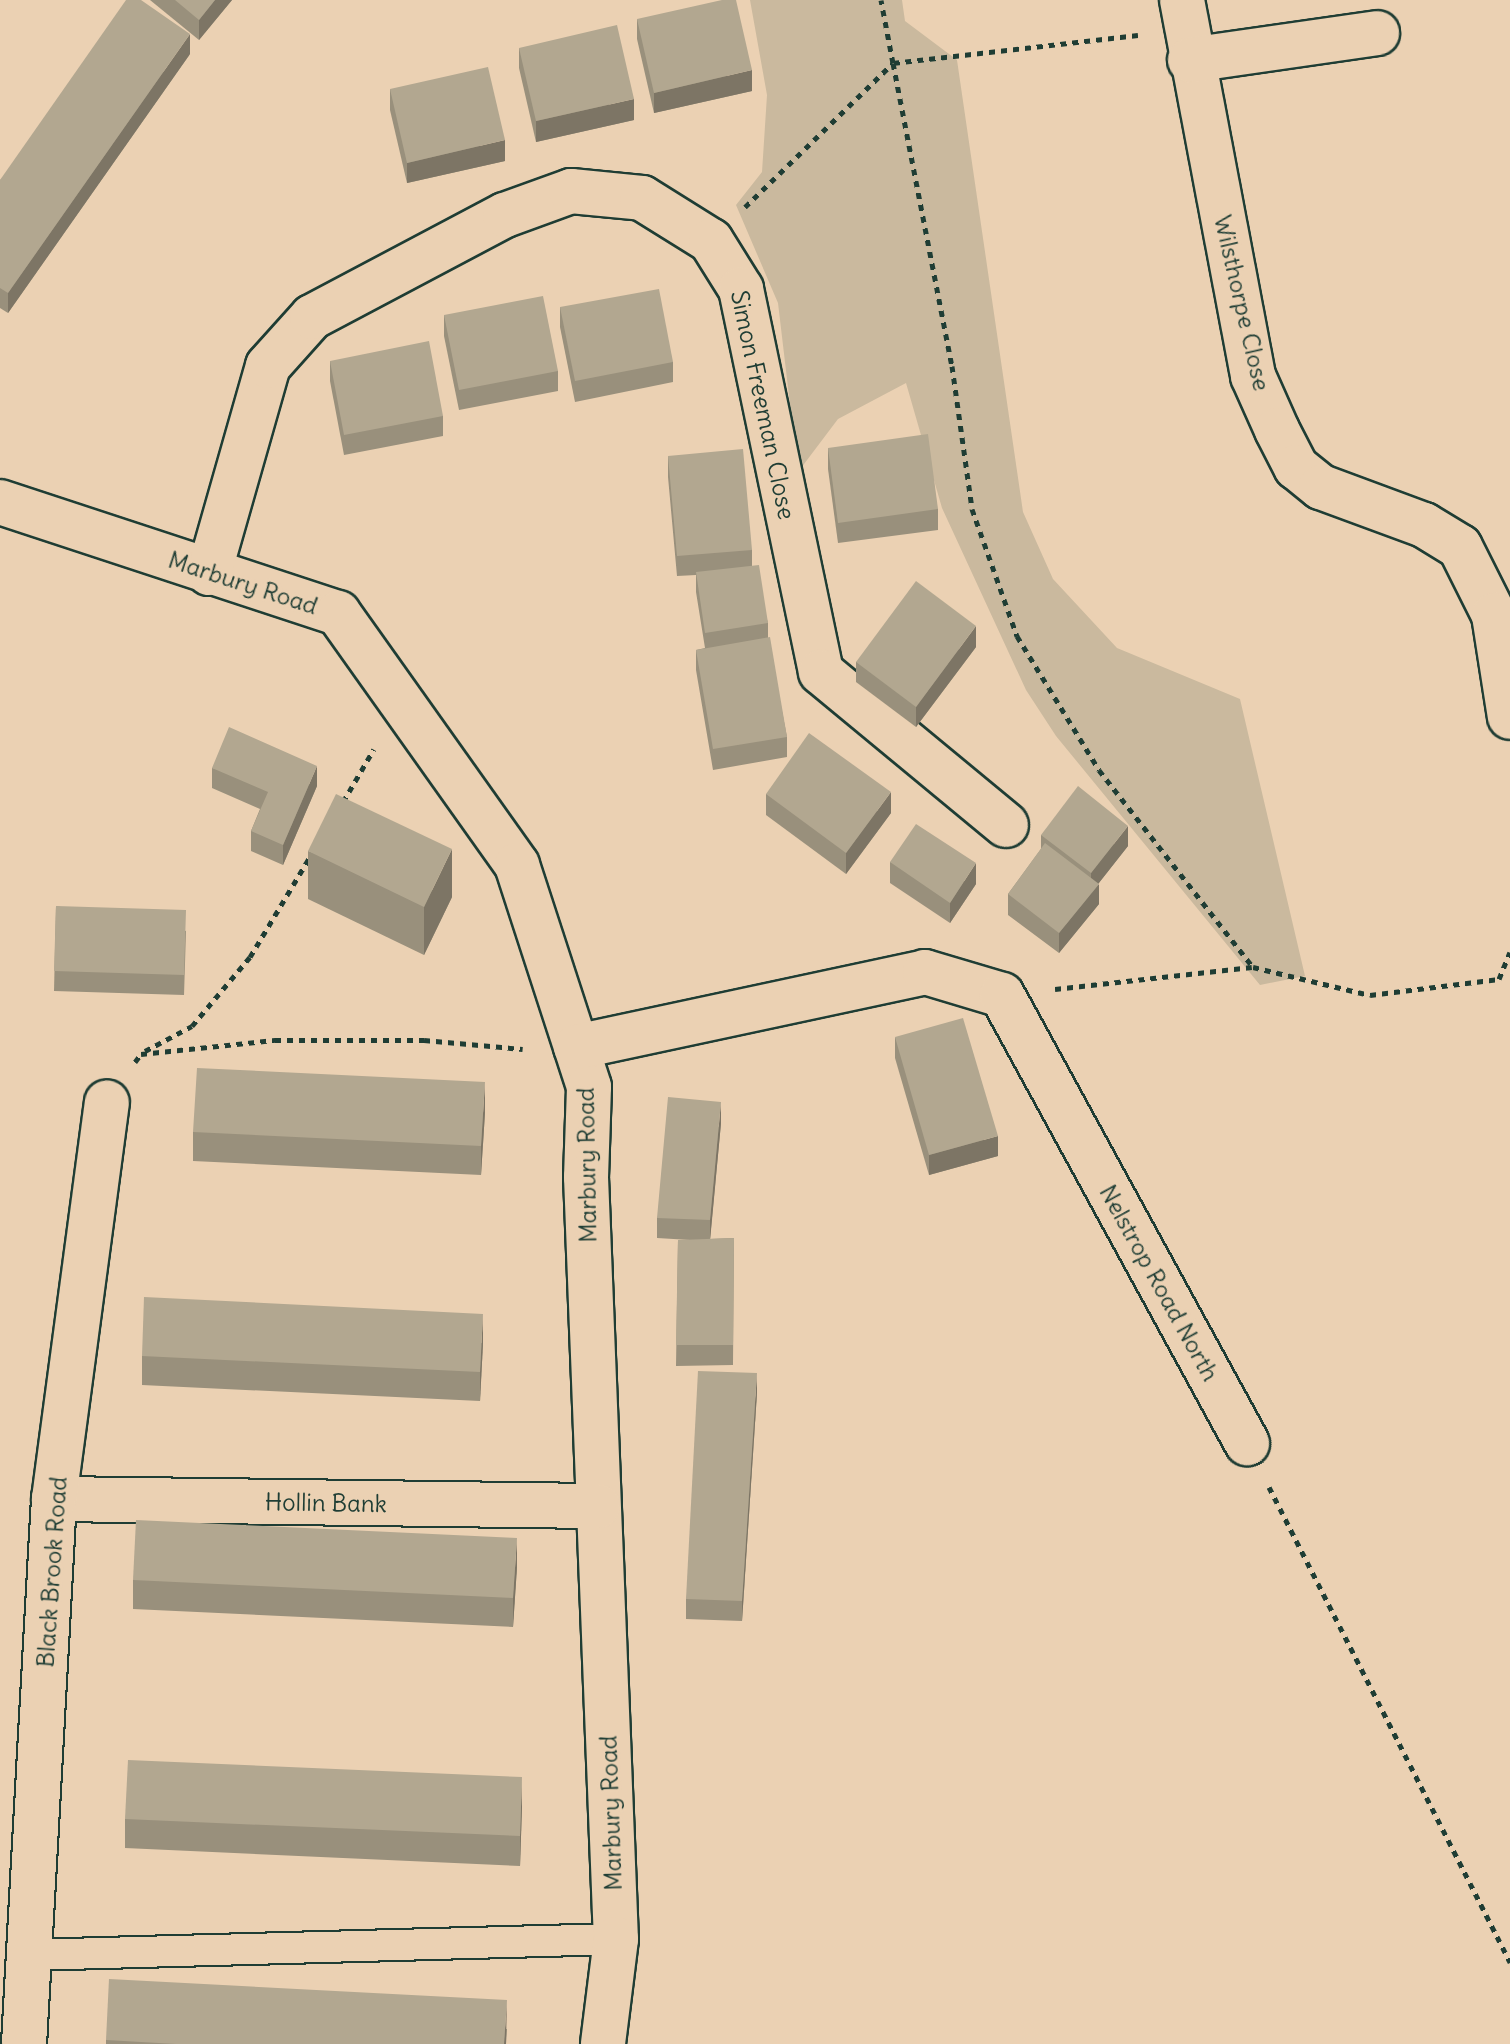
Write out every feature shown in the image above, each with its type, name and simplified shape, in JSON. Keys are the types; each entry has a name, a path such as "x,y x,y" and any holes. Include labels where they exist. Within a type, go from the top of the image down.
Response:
{"street":[{"name":"Wilsthorpe Close","path":"1182,0 1190,60 1253,376 1277,430 1296,467 1321,487 1424,525 1460,547 1494,615 1510,717"},
{"path":"1190,60 1377,33"},
{"name":"Simon Freeman Close","path":"209,573 268,366 312,317 505,215 571,191 642,198 711,241 741,289 821,672 1006,825"},
{"name":"Marbury Road","path":"0,502 338,613 517,865 589,1087 586,1177 616,1939 603,2044"},
{"path":"576,1047 925,972 1002,995"},
{"name":"Nelstrop Road North","path":"1002,995 1247,1443"},
{"name":"Black Brook Road","path":"24,2044 54,1499 107,1103"},
{"name":"Hollin Bank","path":"54,1499 598,1506"}],"lane":[{"path":"29,1955 616,1939"}],"path":[{"path":"881,0 952,366 972,509 1017,636 1099,770 1253,967"},
{"path":"711,241 893,63 1138,35 1190,60"},
{"path":"338,810 401,703"},
{"path":"107,1103 141,1054 192,1026 250,957 314,850"},
{"path":"1002,995 1253,967 1370,995 1499,979 1510,952"},
{"path":"141,1054 275,1040 424,1040 558,1053 576,1047"},
{"path":"1247,1443 1510,1962"}],"shaded area":[{"path":"750,0 902,0 905,21 957,60 1023,512 1053,579 1117,648 1240,699 1305,976 1260,985 1056,736 1026,690 942,508 906,383 838,419 798,472 778,303 736,205 762,172 767,95"}],"building":[{"path":"126,0 141,0 190,34 8,293 0,288 0,180"},
{"path":"175,0 215,0 199,20"},
{"path":"722,0 736,0 752,70 654,93 637,19"},
{"path":"617,25 634,99 536,121 519,48"},
{"path":"488,67 505,140 407,163 390,89"},
{"path":"659,289 673,362 575,381 560,307"},
{"path":"543,296 558,371 459,390 444,315"},
{"path":"429,341 443,416 344,435 330,361"},
{"path":"928,434 938,509 838,523 828,448"},
{"path":"743,449 752,550 677,556 668,456"},
{"path":"759,565 768,623 705,633 696,572"},
{"path":"916,581 976,626 916,707 856,662"},
{"path":"770,637 787,737 713,749 696,650"},
{"path":"229,727 317,766 283,845 251,831 268,792 212,768"},
{"path":"809,733 891,792 846,853 766,794"},
{"path":"1078,786 1128,826 1091,873 1041,835"},
{"path":"336,794 452,849 424,907 308,851"},
{"path":"916,824 976,863 950,903 890,862"},
{"path":"1045,843 1099,884 1059,933 1008,894"},
{"path":"56,906 186,910 184,975 54,971"},
{"path":"963,1018 998,1136 929,1155 895,1037"},
{"path":"197,1068 485,1082 481,1146 193,1132"},
{"path":"668,1097 721,1102 710,1220 657,1218"},
{"path":"734,1238 733,1345 676,1345 678,1240"},
{"path":"144,1297 483,1314 480,1372 142,1356"},
{"path":"698,1371 757,1373 742,1601 686,1599"},
{"path":"136,1520 517,1538 513,1598 133,1580"},
{"path":"128,1760 522,1777 520,1836 125,1819"},
{"path":"109,1979 507,2000 504,2044 176,2044 106,2040"}]}
